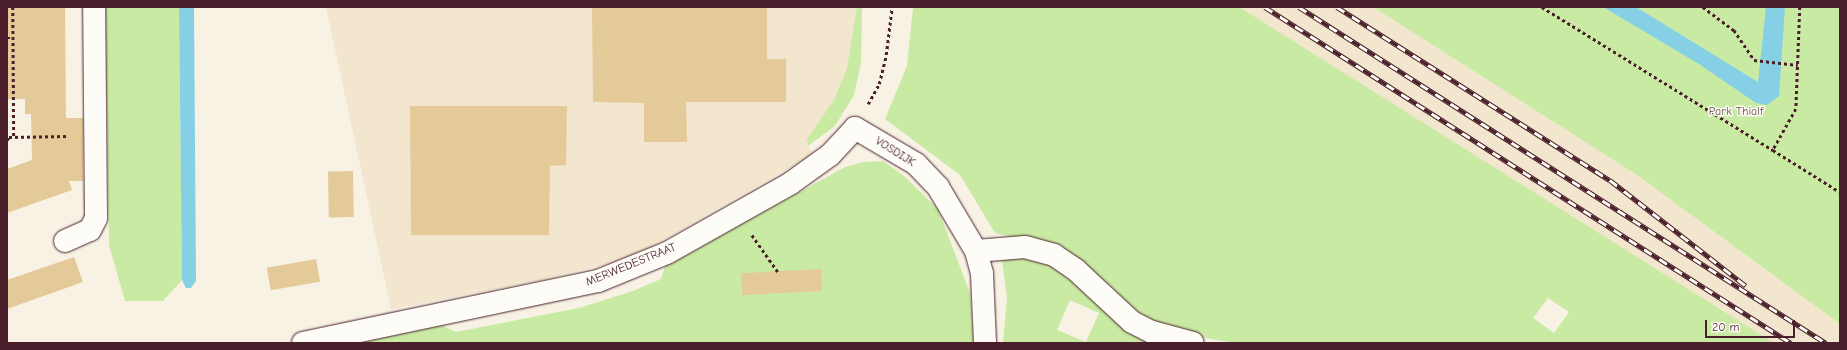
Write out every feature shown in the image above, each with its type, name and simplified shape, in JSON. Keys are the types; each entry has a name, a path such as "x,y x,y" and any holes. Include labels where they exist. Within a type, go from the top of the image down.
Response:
{"street":[{"path":"65,241 90,230 96,218 94,7"},
{"name":"MERWEDESTRAAT","path":"303,343 598,281 667,253 791,182 830,155 855,128"},
{"name":"VOSDIJK","path":"855,128 916,164 938,187 976,250 982,274 985,343"},
{"path":"976,250 1025,247 1054,255 1076,270 1132,322 1152,332 1193,343"}],"path":[{"path":"13,7 14,137"},
{"path":"855,128 878,84 886,55 892,7"},
{"path":"1542,7 1840,192"},
{"path":"1703,7 1734,30 1754,60 1798,65"},
{"path":"1773,150 1796,110 1800,7"},
{"path":"7,38 13,38"},
{"path":"8,137 95,136"},
{"path":"736,214 778,272"}],"shaded area":[{"path":"326,7 857,7 847,68 834,100 807,144 813,154 649,248 622,260 537,281 391,309"},
{"path":"1226,7 1373,7 1637,175 1840,324 1840,343 1759,343"}],"green space":[{"path":"105,7 179,7 182,280 163,301 125,301 109,245"},
{"path":"857,7 862,7 861,63 854,95 835,126 808,146 807,139 834,100 847,68"},
{"path":"913,7 1239,7 1774,343 1235,343 1200,337 1153,323 1024,240 995,233 960,175 885,119 907,66","holes":["1548,298 1569,312 1554,333 1533,318"]},
{"name":"Park Thialf","path":"1373,7 1840,7 1840,324 1637,175"},
{"path":"883,161 904,176 938,209 970,293 974,343 356,343 441,325 456,332 579,308 633,291 661,279 665,266 845,167 863,162"},
{"path":"1001,253 1050,263 1168,343 1003,343 1007,297","holes":["1070,300 1099,313 1086,342 1057,330"]}],"water":[{"path":"179,7 194,7 196,281 191,288 186,288 182,280"},
{"path":"1603,7 1636,7 1758,82 1766,7 1785,7 1779,96 1767,105 1756,103 1699,64"}],"building":[{"path":"7,7 65,7 66,118 83,118 83,181 69,181 72,190 7,213 7,169 32,160 31,114 25,114 25,99 7,99"},
{"path":"592,7 767,7 767,59 786,59 786,102 686,102 687,142 644,142 644,103 593,102"},
{"path":"410,106 567,106 566,165 550,166 549,235 411,235"},
{"path":"328,171 353,171 354,217 329,217"},
{"path":"74,257 83,282 7,309 7,280"},
{"path":"316,259 320,282 271,290 267,268"},
{"path":"821,269 822,291 742,295 741,273"}],"railway":[{"path":"1265,7 1791,343"},
{"path":"1299,7 1826,343"},
{"path":"1337,7 1610,180 1746,286"}]}
